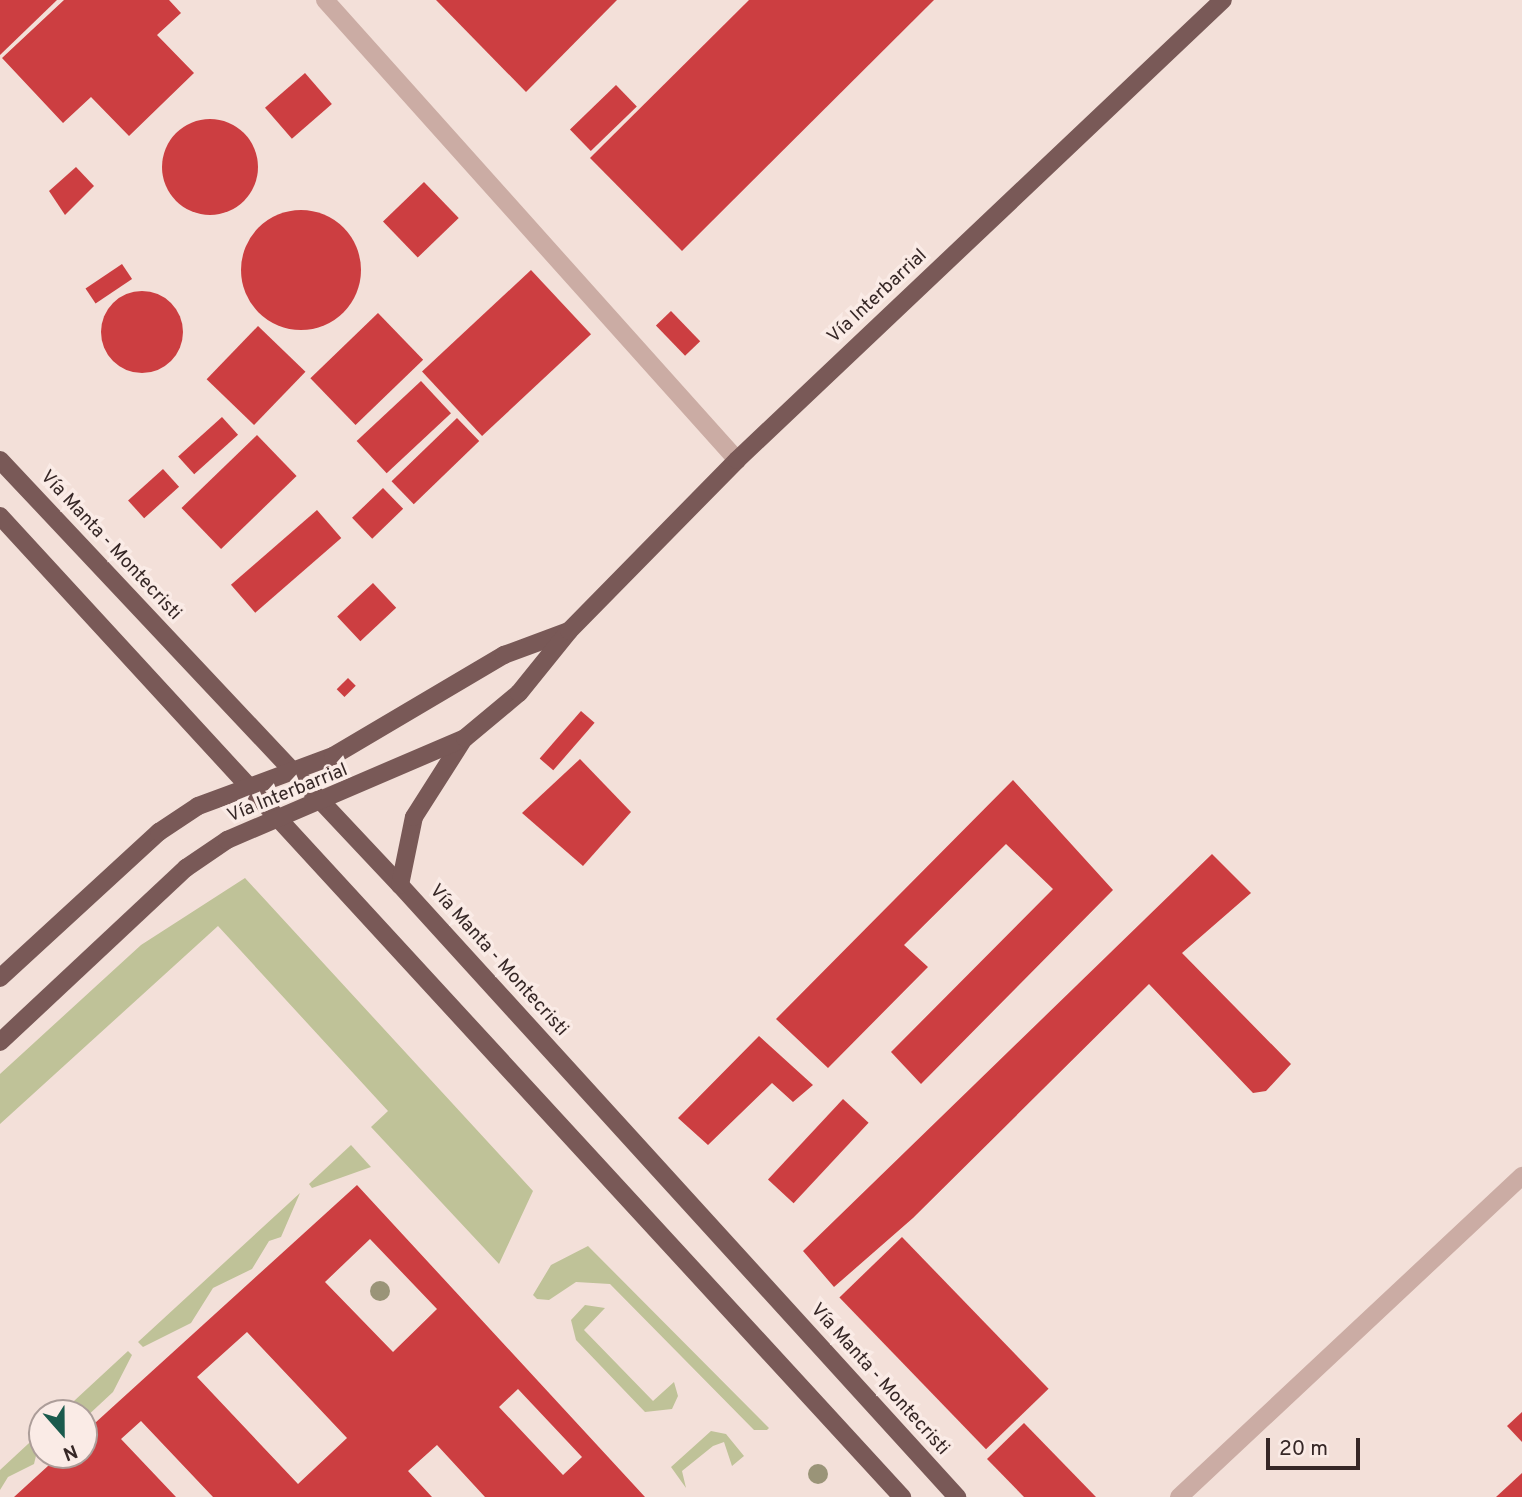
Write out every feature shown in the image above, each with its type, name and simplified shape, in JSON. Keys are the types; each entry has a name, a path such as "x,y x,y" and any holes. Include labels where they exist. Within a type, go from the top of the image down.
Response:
{"main road":[{"name":"Vía Interbarrial","path":"0,1042 186,869 274,818 323,804 465,738 519,693 569,631 737,460 1223,0"},
{"name":"Vía Manta - Montecristi","path":"0,460 400,885 957,1497"},
{"path":"0,516 274,818 902,1497"},
{"name":"Vía Interbarrial","path":"0,978 159,832 245,786 333,757 505,655 569,631"},
{"path":"400,885 414,817 465,738"}],"street":[{"path":"324,0 737,460"},
{"path":"1179,1497 1522,1175"}],"green space":[{"path":"245,878 533,1191 499,1264 371,1127 388,1111 218,926 0,1124 0,1074 141,945"},
{"path":"351,1145 371,1167 312,1188 309,1184"},
{"path":"300,1193 281,1237 269,1241 252,1269 213,1288 191,1323 143,1347 138,1342"},
{"path":"588,1246 769,1428 767,1430 754,1430 610,1284 576,1282 549,1300 537,1299 533,1295 551,1265"},
{"path":"585,1305 605,1308 584,1330 653,1401 674,1382 678,1396 672,1409 645,1412 576,1340 571,1320"},
{"path":"128,1351 132,1355 113,1392 98,1406 98,1399 76,1399"},
{"path":"711,1431 726,1434 744,1456 732,1466 724,1442 713,1446 682,1471 686,1488 671,1467"},
{"path":"28,1444 28,1467 8,1477 0,1490 0,1470"}],"building":[{"path":"0,0 57,0 0,55"},
{"path":"64,0 169,0 181,13 157,35 194,73 129,136 91,97 63,123 2,58"},
{"path":"436,0 617,0 526,92"},
{"path":"749,0 934,0 682,251 590,158"},
{"path":"305,73 332,104 292,139 265,108"},
{"path":"616,85 637,107 591,151 570,129"},
{"path":"210,119 229,122 244,133 255,148 258,167 255,186 244,201 229,212 210,215 191,212 176,201 165,186 162,167 165,148 176,133 191,122"},
{"path":"76,167 94,186 65,215 49,191"},
{"path":"424,182 459,218 418,258 383,222"},
{"path":"301,210 324,215 343,228 356,247 361,270 356,293 343,312 324,325 301,330 278,325 259,312 246,293 241,270 246,247 259,228 278,215"},
{"path":"122,264 132,279 96,304 86,289"},
{"path":"531,270 591,334 482,436 422,372"},
{"path":"142,291 158,294 171,303 180,316 183,332 180,348 171,361 158,370 142,373 126,370 113,361 104,348 101,332 104,316 113,303 126,294"},
{"path":"671,311 700,341 685,356 656,326"},
{"path":"378,313 423,360 356,425 310,378"},
{"path":"258,326 305,372 254,425 207,379"},
{"path":"421,381 451,413 387,473 357,441"},
{"path":"222,417 238,435 194,474 178,456"},
{"path":"457,418 479,441 414,504 392,481"},
{"path":"257,435 297,476 221,549 181,508"},
{"path":"163,469 179,487 144,518 128,500"},
{"path":"383,488 403,509 372,539 352,518"},
{"path":"317,510 341,538 255,613 231,585"},
{"path":"373,583 396,608 360,641 337,616"},
{"path":"348,678 356,686 344,697 337,689"},
{"path":"581,711 595,723 553,770 540,759"},
{"path":"580,759 631,812 583,866 522,813"},
{"path":"1013,780 1113,890 921,1084 891,1052 1053,889 1006,844 904,945 928,967 828,1068 776,1019"},
{"path":"1212,854 1251,893 1182,953 1291,1064 1266,1091 1253,1093 1149,984 913,1218 834,1287 803,1251"},
{"path":"759,1036 813,1085 793,1102 772,1083 708,1145 678,1118"},
{"path":"843,1099 869,1123 794,1203 768,1179"},
{"path":"357,1185 645,1497 485,1497 437,1445 408,1471 432,1497 213,1497 141,1421 121,1439 176,1497 14,1497 45,1469 98,1469 98,1420","holes":["370,1239 437,1309 393,1352 325,1282","247,1332 347,1438 298,1484 197,1377","518,1389 582,1457 563,1475 499,1407"]},
{"path":"902,1237 1049,1389 986,1449 839,1297"},
{"path":"1522,1412 1522,1442 1507,1426"},
{"path":"1024,1423 1096,1497 1024,1497 987,1459"},
{"path":"1522,1473 1522,1497 1496,1497"}]}
